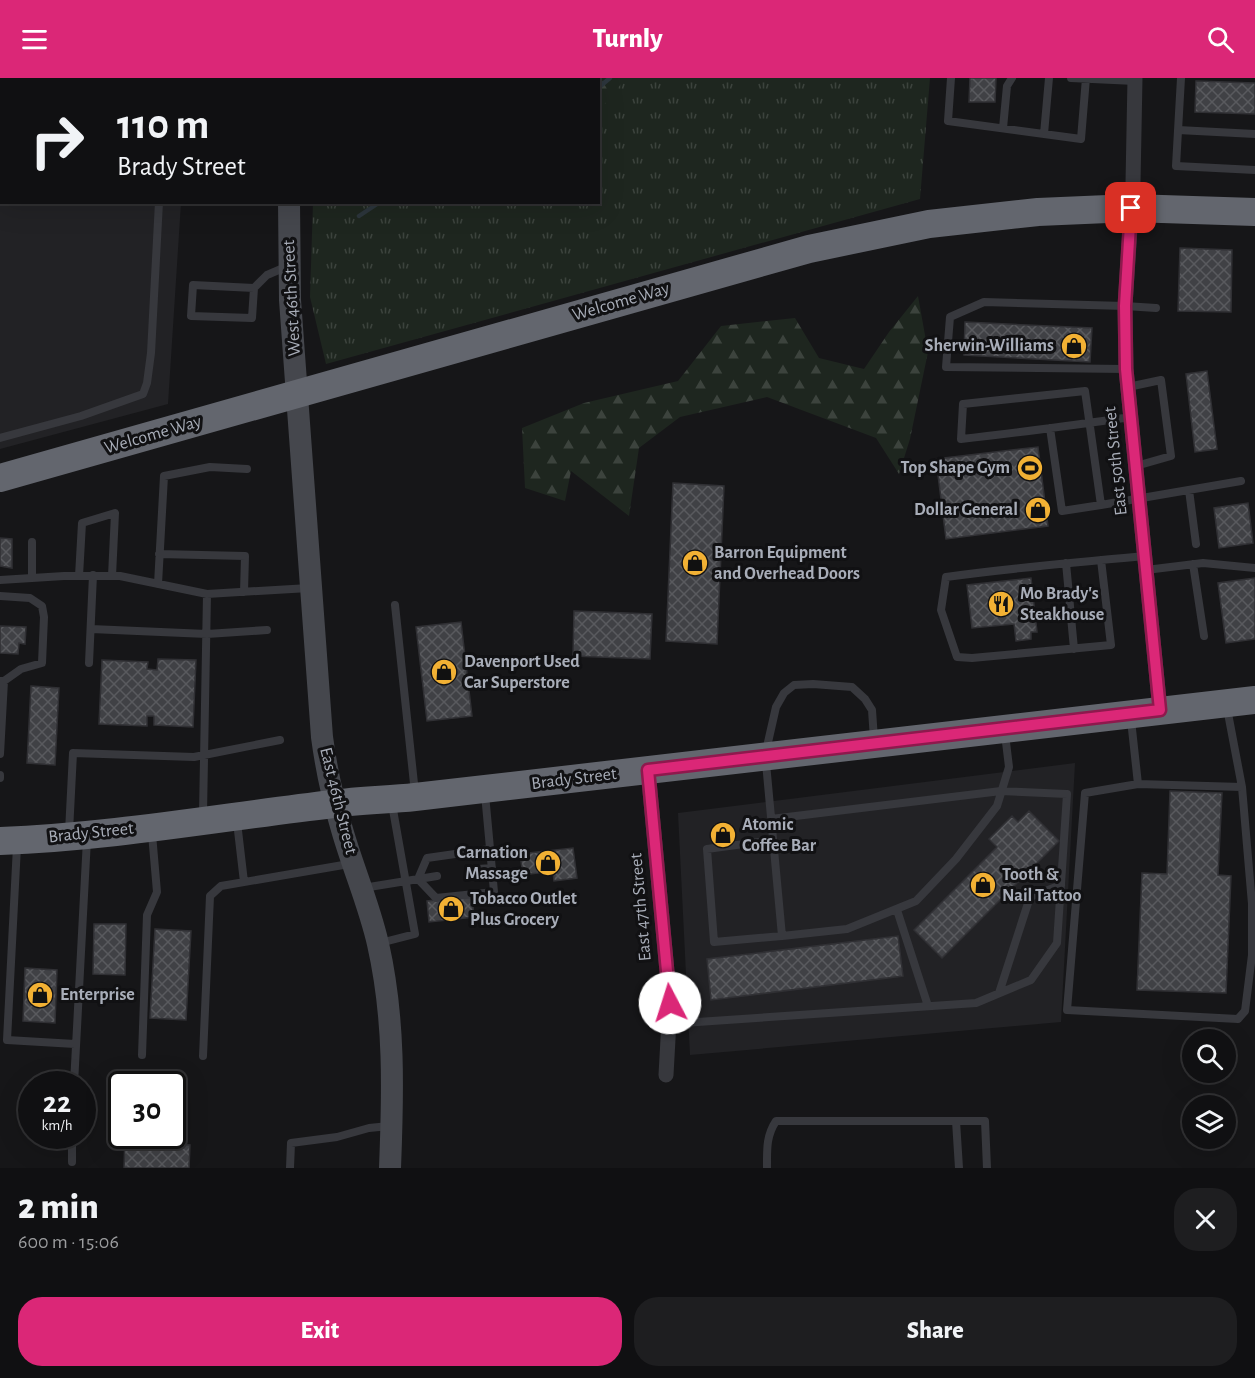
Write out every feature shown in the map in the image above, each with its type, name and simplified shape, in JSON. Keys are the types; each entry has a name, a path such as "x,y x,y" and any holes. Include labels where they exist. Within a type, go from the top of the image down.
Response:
{"highway":[{"name":"Welcome Way","path":"0,478 809,249 929,224 1038,212 1131,208 1255,212"},
{"name":"Brady Street","path":"9,841 237,818 335,803 403,799 1255,700"}],"street":[{"name":"East 50th Street","path":"1135,80 1125,306 1126,369 1160,710"},
{"name":"West 46th Street","path":"289,204 289,266 296,394"},
{"name":"East 46th Street","path":"296,394 321,737 328,778 378,943 388,999 392,1042 390,1168"},
{"name":"East 47th Street","path":"648,770 670,1003 666,1076"}],"lane":[{"path":"951,78 948,121 1081,139 1086,78"},
{"path":"1003,128 1007,86 1012,78"},
{"path":"1044,134 1049,78"},
{"path":"1071,78 1135,80"},
{"path":"1181,78 1176,166 1255,170"},
{"path":"1178,130 1255,134"},
{"path":"0,438 81,416 143,394 147,383 151,353 159,204"},
{"path":"254,288 193,285 191,316 252,318 254,288 267,275 289,266"},
{"path":"1126,369 946,367 950,317 984,302 1156,309"},
{"path":"1128,387 1161,380 1171,456 1136,466"},
{"path":"1101,505 1090,423 1085,391 963,404 961,439 1090,423 1131,417"},
{"path":"1050,428 1062,510 1241,482"},
{"path":"158,584 164,476 210,467 248,469"},
{"path":"1189,490 1196,544"},
{"path":"79,576 82,523 115,513 112,576"},
{"path":"32,542 32,578"},
{"path":"159,554 245,556 244,592"},
{"path":"1101,560 1111,645 972,658 957,657 941,610 946,577 1101,560 1203,563 1255,568"},
{"path":"1066,563 1074,649"},
{"path":"1193,564 1204,636"},
{"path":"89,663 93,575"},
{"path":"0,580 112,576 207,594 310,588"},
{"path":"203,821 207,594"},
{"path":"0,596 30,598 42,606 44,617 42,663 21,669 2,681 0,753"},
{"path":"378,943 415,934 405,880 395,605"},
{"path":"91,629 207,634 267,630"},
{"path":"782,936 765,756 776,707 784,693 794,685 852,687 865,699 872,710 875,744"},
{"path":"1227,703 1242,787 1252,904 1252,956 1245,1011 1238,1019 1067,1010 1085,793 1138,784 1242,787"},
{"path":"1130,714 1138,784"},
{"path":"773,840 707,849 714,942 847,929 916,901 956,859 997,806 1009,767 1005,728"},
{"path":"74,1071 78,835 73,753 194,757 280,740"},
{"path":"418,879 436,897 494,892 485,789"},
{"path":"669,1024 976,1003 1031,980 1057,943 1067,794 1002,791 771,819"},
{"path":"237,818 244,882"},
{"path":"142,1055 147,915 157,892 152,826"},
{"path":"9,841 7,1040 75,1044"},
{"path":"418,879 427,858 490,849"},
{"path":"202,1056 210,896 221,886 354,863"},
{"path":"478,869 492,868"},
{"path":"362,888 437,876"},
{"path":"999,993 1030,897 1061,885"},
{"path":"897,910 928,1006"},
{"path":"767,1168 767,1141 776,1121 985,1121 987,1168"},
{"path":"956,1121 959,1168"},
{"path":"290,1168 291,1143 337,1137 369,1128 392,1126"},
{"path":"72,1149 72,1162"}],"shaded area":[{"path":"0,204 181,204 168,404 0,449"},
{"path":"1075,763 1061,1022 690,1055 678,813"}],"green space":[{"path":"600,78 648,78 600,149"},
{"path":"626,78 930,78 920,199 326,364 310,297 313,204 600,204 600,110"},
{"path":"918,296 928,352 910,439 899,474 876,438 767,397 680,417 639,448 629,516 571,471 565,501 525,488 522,428 584,403 678,381 721,326 795,318 819,358 864,369 889,332"}],"building":[{"path":"970,78 996,78 995,102 969,102"},
{"path":"1196,81 1255,83 1255,114 1195,112"},
{"path":"1180,248 1232,250 1231,312 1178,311"},
{"path":"965,322 1092,328 1090,362 964,355"},
{"path":"1207,371 1217,449 1195,452 1186,374"},
{"path":"1038,447 1048,526 946,539 936,459"},
{"name":"Barron Equipment and Overhead Doors","path":"673,483 724,486 717,644 666,641"},
{"path":"1248,503 1253,543 1219,548 1214,508"},
{"path":"0,538 12,539 12,568 0,566"},
{"name":"Mo Brady's Steakhouse","path":"1031,578 1037,632 1031,632 1031,639 1016,641 1014,624 972,628 967,585"},
{"path":"1255,578 1255,639 1226,643 1218,583"},
{"path":"574,611 652,614 650,659 573,656"},
{"name":"Davenport Used Car Superstore","path":"461,622 472,716 427,721 416,627"},
{"path":"0,626 26,627 25,644 19,643 18,654 0,653"},
{"path":"158,659 196,660 193,727 154,725 154,716 147,716 147,726 99,724 102,660 148,662 147,669 157,670"},
{"path":"31,686 59,688 55,765 27,763"},
{"path":"1170,791 1222,793 1218,875 1231,876 1226,993 1137,990 1142,873 1167,874"},
{"path":"1029,811 1059,841 942,958 914,930 997,847 989,839 1012,816 1018,822"},
{"name":"Atomic Coffee Bar","path":"730,830 731,838 716,839 715,831"},
{"name":"Carnation Massage","path":"573,848 577,878 554,881 553,871 523,875 520,854"},
{"name":"Tobacco Outlet Plus Grocery","path":"472,896 474,917 429,922 427,901"},
{"path":"94,924 126,924 125,975 93,974"},
{"path":"155,929 191,931 186,1020 150,1018"},
{"path":"898,936 903,976 711,1000 707,959"},
{"name":"Enterprise","path":"25,968 57,970 55,1023 23,1021"},
{"path":"186,1145 190,1145 189,1168 124,1168 125,1149 186,1149"}],"waterway":[{"path":"600,86 610,78"},
{"path":"359,216 377,204"}],"place":[{"name":"Sherwin-Williams","path":"1074,346"},
{"name":"Top Shape Gym","path":"1030,468"},
{"name":"Dollar General","path":"1038,510"},
{"name":"Barron Equipment and Overhead Doors","path":"695,563"},
{"name":"Mo Brady's Steakhouse","path":"1001,604"},
{"name":"Davenport Used Car Superstore","path":"444,672"},
{"name":"Atomic Coffee Bar","path":"723,835"},
{"name":"Carnation Massage","path":"548,863"},
{"name":"Tooth & Nail Tattoo","path":"983,885"},
{"name":"Tobacco Outlet Plus Grocery","path":"451,909"},
{"name":"Enterprise","path":"40,995"}],"route":[{"path":"670,1003 648,770 1160,710 1126,369 1125,306 1131,208"}]}
